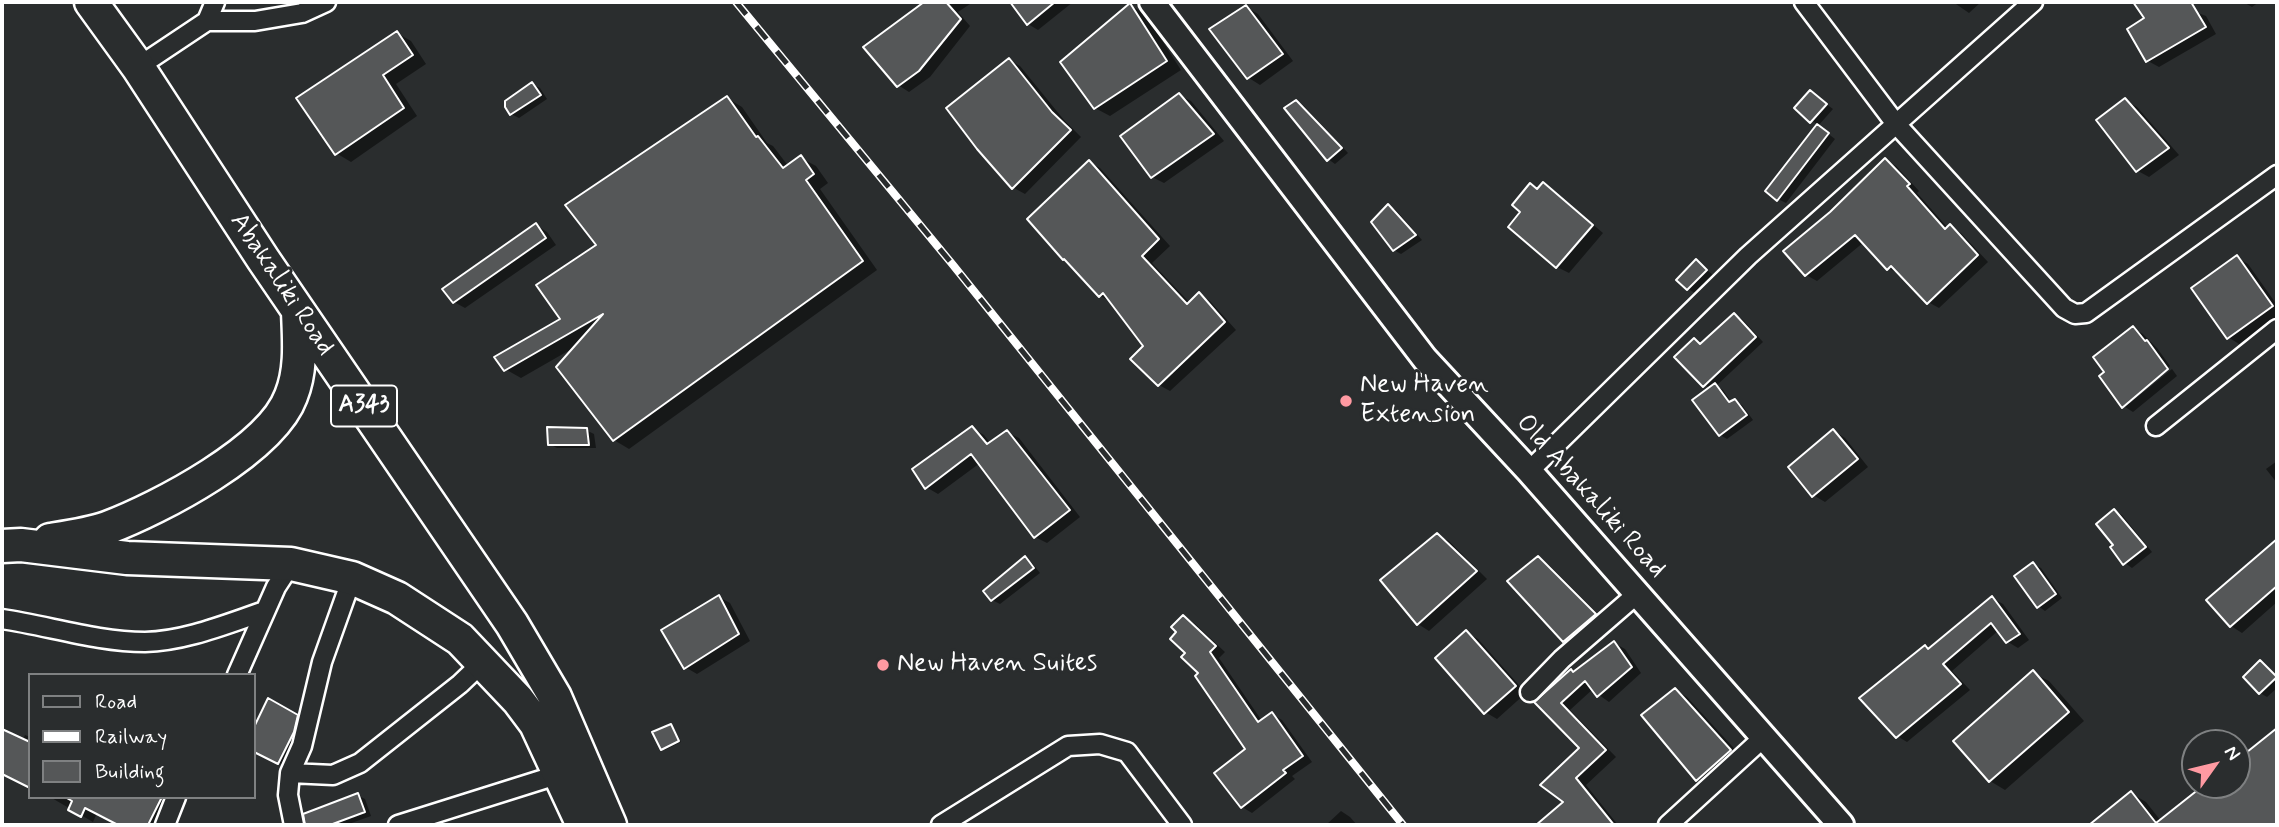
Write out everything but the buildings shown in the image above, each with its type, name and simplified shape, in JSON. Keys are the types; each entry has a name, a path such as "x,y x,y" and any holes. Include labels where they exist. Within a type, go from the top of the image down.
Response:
{"highway":[{"name":"Abakaliki Road","path":"91,2 138,67 221,197 512,624 555,697 610,825"},
{"name":"A343","path":"11,545 105,528 175,495 241,454 283,413 291,397 299,353 298,311"},
{"name":"A343","path":"11,545 127,558 291,564 352,578 397,598 460,639 518,700 536,724 583,825"}],"main road":[{"name":"Old Abakaliki Road","path":"1152,2 1425,359 1529,471 1841,825"}],"street":[{"path":"207,21 215,2"},
{"path":"138,67 207,21 255,20 290,15 302,13 326,2"},
{"path":"1804,2 1896,124 2064,308 2075,314 2086,313 2277,175"},
{"path":"1529,471 1748,256 2033,2"},
{"path":"2156,426 2277,329"},
{"path":"238,673 265,611 291,564"},
{"path":"294,825 288,795 290,773 302,747 322,662 352,578"},
{"path":"1530,692 1562,659 1637,594"},
{"path":"2,619 124,641 148,642 187,636 265,611"},
{"path":"290,773 333,775 360,763 460,684 483,662"},
{"path":"1668,825 1763,738"},
{"path":"941,825 1068,746 1083,744 1100,744 1127,752 1182,825"},
{"path":"398,825 560,774"},
{"path":"165,825 175,799"}],"railway":[{"path":"736,2 953,265 1403,825"}],"place":[{"name":"New Haven Extension","path":"1346,401"},
{"name":"New Haven Suites","path":"883,665"}]}
